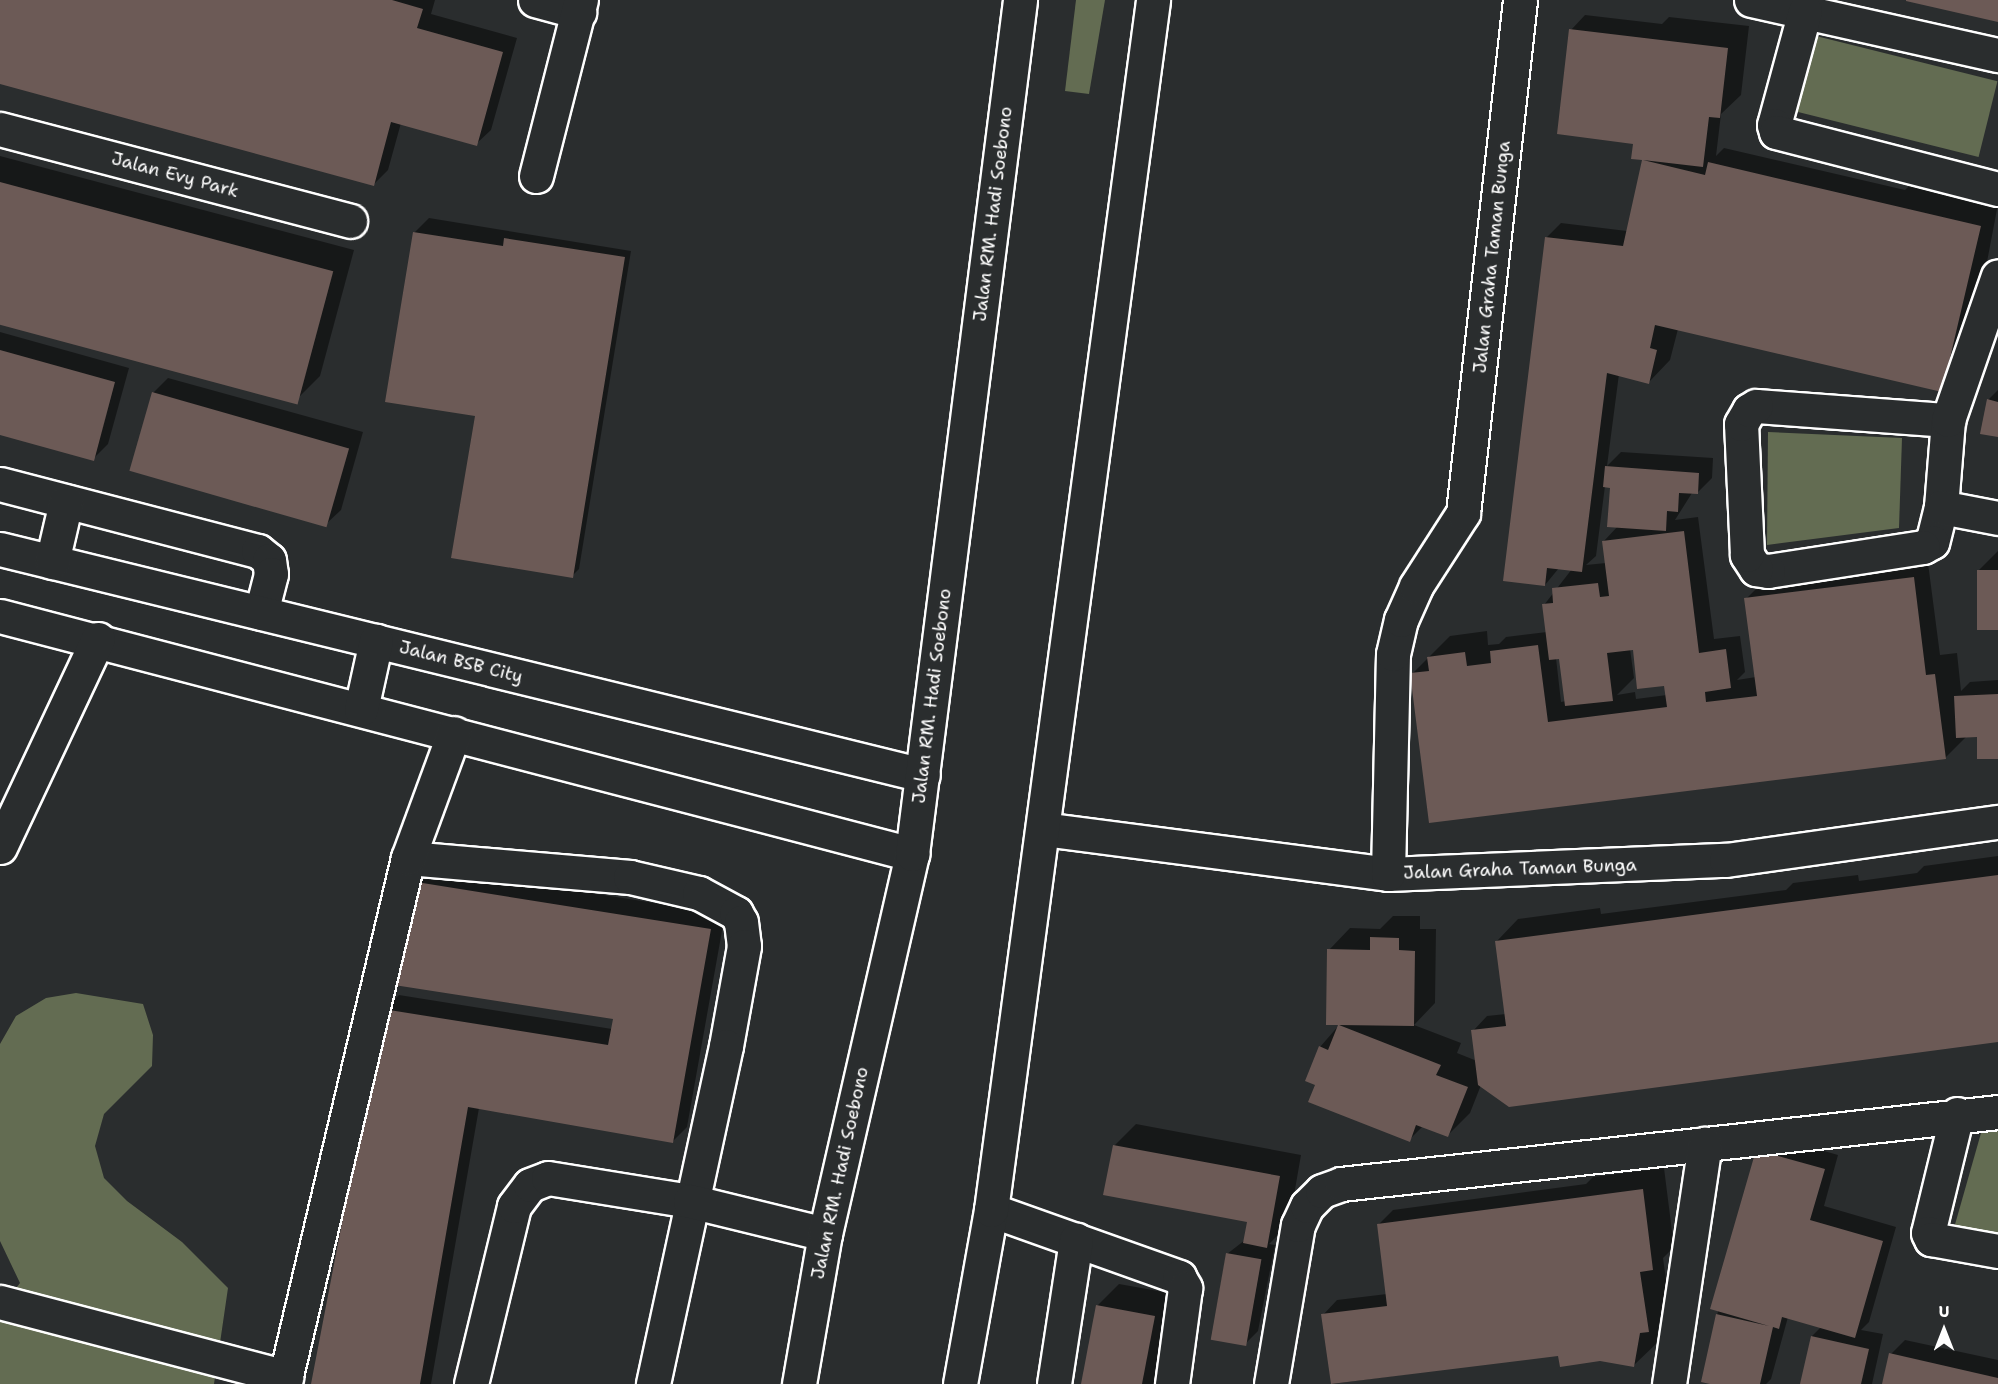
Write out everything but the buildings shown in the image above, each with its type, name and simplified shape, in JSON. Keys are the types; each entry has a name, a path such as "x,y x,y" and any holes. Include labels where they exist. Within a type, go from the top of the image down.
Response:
{"street":[{"path":"535,0 580,6 536,176"},
{"name":"Jalan RM. Hadi Soebono","path":"799,1384 825,1234 912,854 1020,0"},
{"path":"960,1384 991,1210 1153,0"},
{"name":"Jalan Graha Taman Bunga","path":"1388,874 1393,654 1401,620 1416,586 1463,513 1520,0"},
{"path":"1750,0 1998,55"},
{"path":"1805,11 1774,125 1776,132 1998,189"},
{"name":"Jalan Evy Park","path":"0,129 350,221"},
{"path":"1948,420 1756,406 1749,410 1741,424 1747,555 1756,569 1768,571 1923,546 1937,533 1948,420 1998,276"},
{"path":"0,484 258,551 269,560 271,574 261,613"},
{"path":"52,562 66,502"},
{"path":"1941,507 1998,518"},
{"name":"Jalan BSB City","path":"0,549 923,776"},
{"path":"0,616 98,639 912,854"},
{"path":"0,847 98,639"},
{"path":"361,709 375,641"},
{"path":"0,1302 285,1381 408,858 454,734"},
{"name":"Jalan Graha Taman Bunga","path":"1043,829 1388,874 1726,860 1998,822"},
{"path":"408,858 630,877 699,893 736,913 744,928 744,946 711,1123 690,1201 653,1384"},
{"path":"1271,1384 1298,1225 1307,1206 1322,1191 1341,1184 1369,1180 1957,1114 1998,1112"},
{"path":"1957,1114 1928,1233 1930,1239 1998,1251"},
{"path":"1669,1384 1705,1144"},
{"path":"471,1384 514,1206 530,1185 548,1178 690,1201 825,1234"},
{"path":"991,1210 1179,1276 1185,1288 1172,1384"},
{"path":"1054,1384 1076,1240"}],"green space":[{"path":"1076,0 1105,0 1089,94 1065,91"},
{"path":"1816,36 1997,81 1979,157 1797,112"},
{"path":"1768,432 1902,438 1899,528 1767,545"},
{"path":"76,993 143,1004 153,1035 152,1066 104,1114 95,1146 104,1178 127,1201 182,1242 228,1288 214,1384 0,1384 0,1309 20,1283 0,1241 0,1044 16,1016 46,998"},
{"path":"1998,1123 1998,1245 1954,1228 1983,1126"}]}
